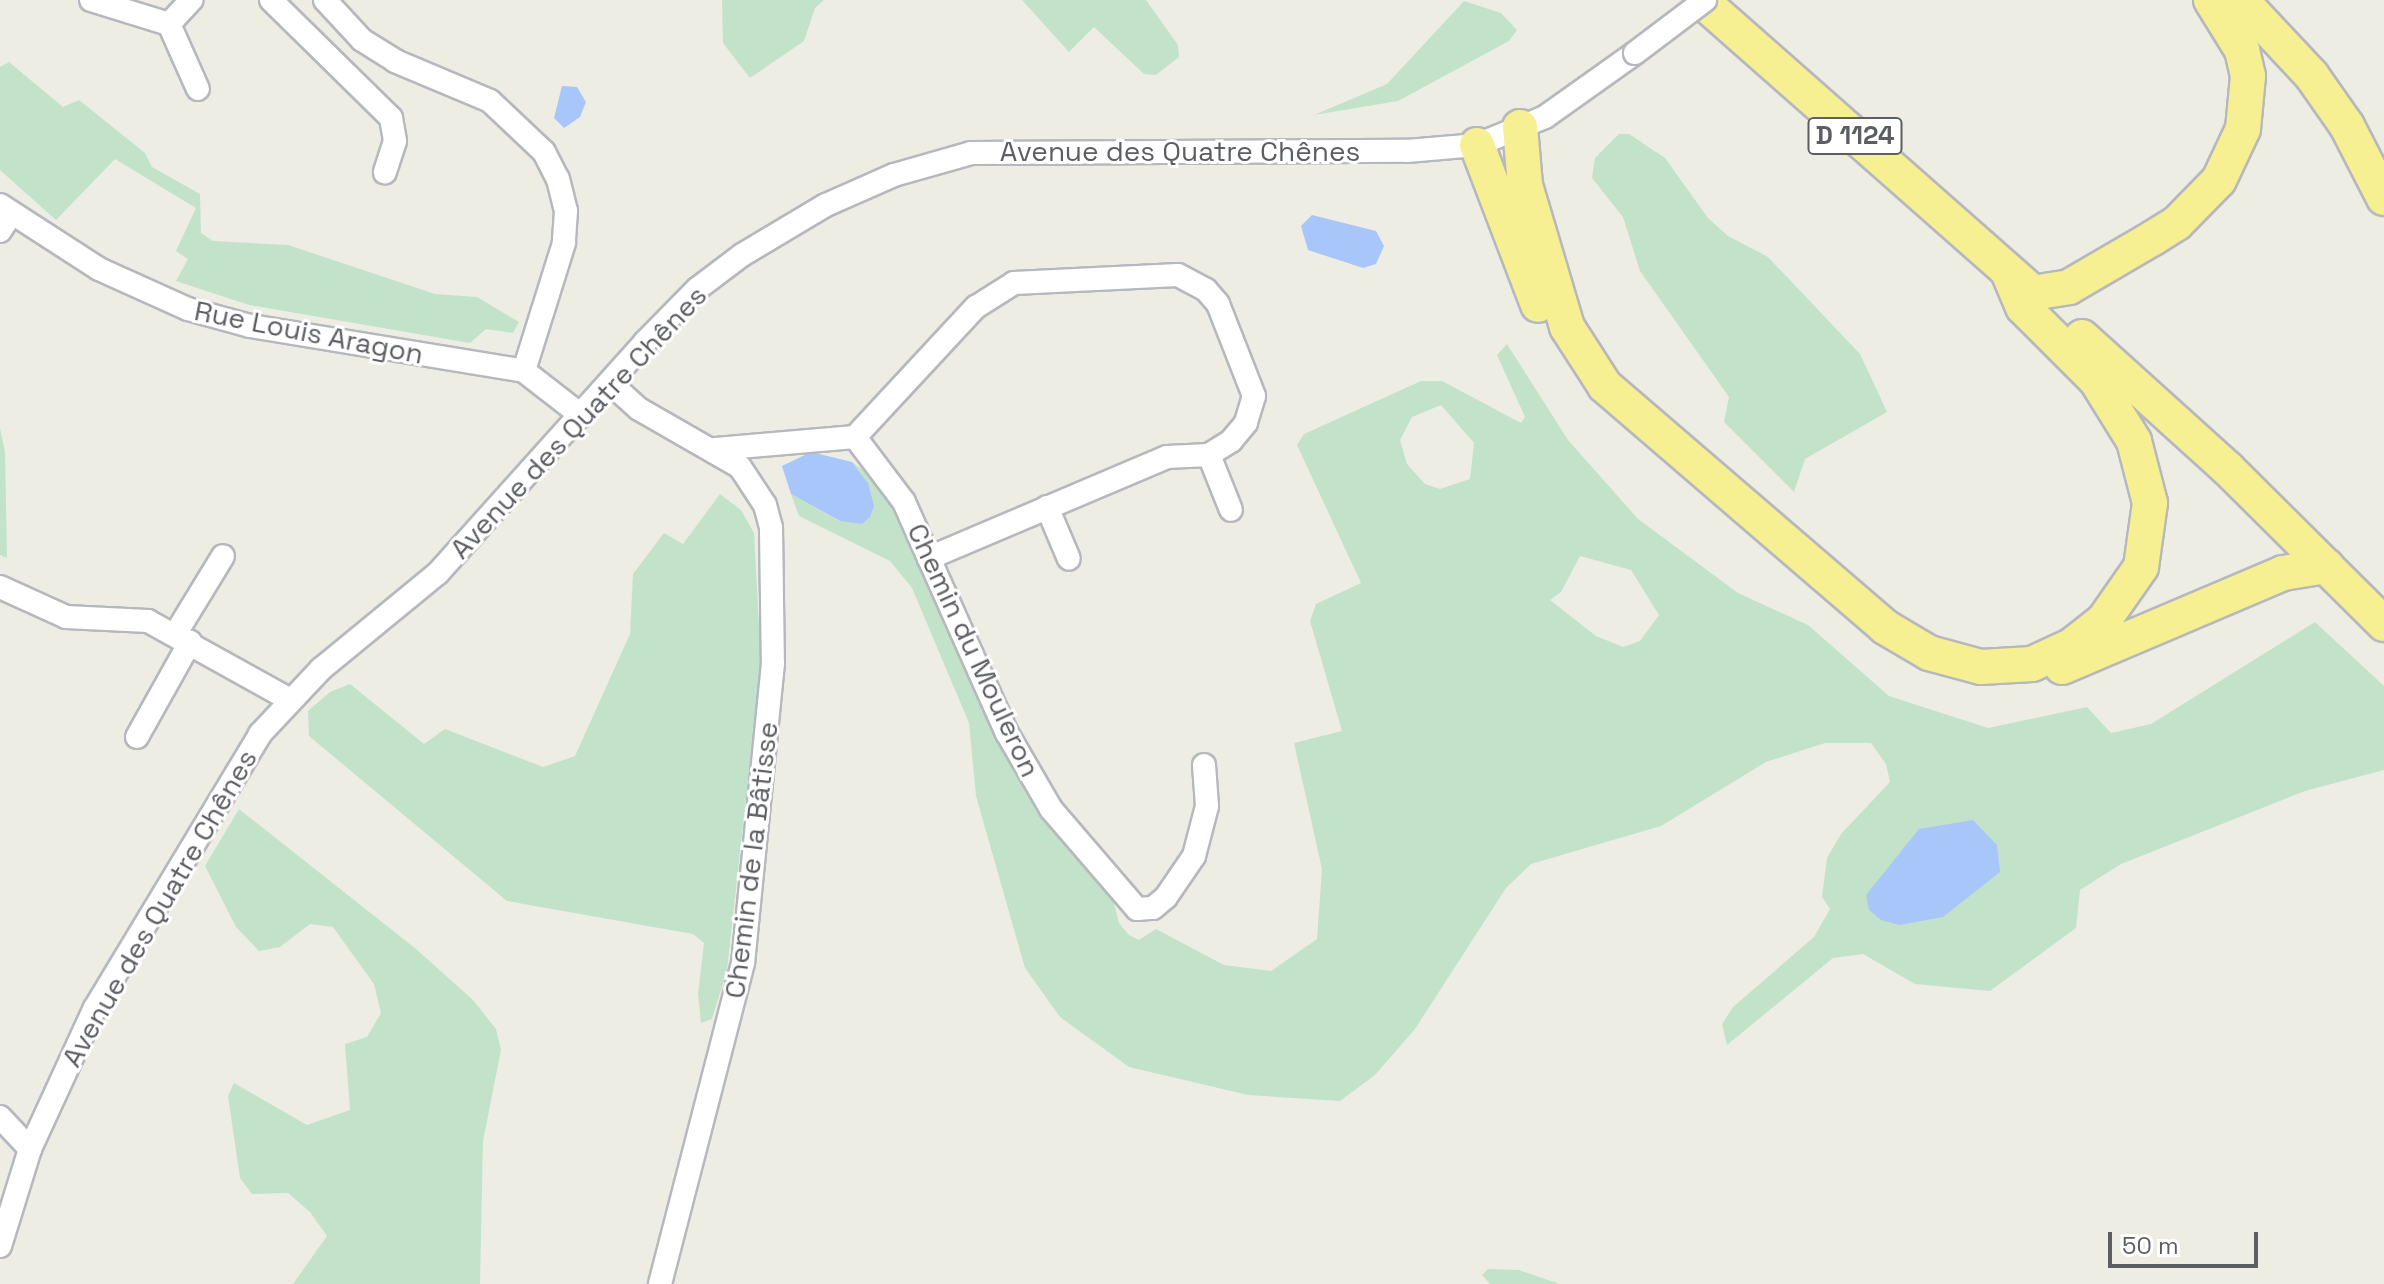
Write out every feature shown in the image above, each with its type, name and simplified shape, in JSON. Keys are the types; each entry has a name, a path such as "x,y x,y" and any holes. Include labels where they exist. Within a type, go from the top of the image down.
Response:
{"highway":[{"name":"D 1124","path":"1703,0 2228,469 2384,624"},
{"path":"1520,127 1525,185 1567,327 1605,386 1885,627 1929,653 1981,667 2032,664 2071,646 2104,620 2141,567 2150,503 2134,441 2096,380 2023,307 2020,282 2069,287 2177,223 2219,180 2243,129 2248,76 2232,28 2211,0"},
{"path":"2241,0 2312,76 2347,126 2384,198"},
{"path":"1477,145 1548,329 1574,375 1605,414 1883,654 1937,679 1981,688 2029,680 2283,573 2326,566"}],"street":[{"path":"91,0 169,24 198,89"},
{"path":"169,24 191,0"},
{"path":"271,0 391,118 395,141 385,172"},
{"path":"325,0 362,40 395,61 490,101 544,152 558,179 566,211 564,243 524,371"},
{"name":"Avenue des Quatre Chênes","path":"0,1246 30,1149 95,1008 243,759 289,699 438,573 697,289 742,255 826,205 928,164 1010,150 1407,151 1477,145 1545,117 1703,0"},
{"name":"Rue Louis Aragon","path":"4,216 99,269 188,309 250,326 524,371 582,416"},
{"path":"715,449 855,437 997,291 1034,279 1178,275 1206,290 1218,304 1254,396 1242,429 1209,455 1167,457 929,558"},
{"name":"Chemin de la Bâtisse","path":"610,383 639,409 715,449 753,483 771,528 773,663 743,963 660,1284"},
{"name":"Chemin du Mouleron","path":"855,437 904,502 1007,733 1051,809 1137,909 1153,908 1166,897 1194,856 1207,806 1204,765"},
{"path":"1209,455 1231,510"},
{"path":"1047,507 1069,559"},
{"path":"137,737 223,556"},
{"path":"0,587 66,617 127,618 183,637 289,699"},
{"path":"0,1117 30,1149"}],"green space":[{"path":"722,0 824,0 815,8 804,41 750,78 723,43"},
{"path":"1022,0 1146,0 1178,45 1179,57 1156,75 1144,74 1094,27 1069,52"},
{"path":"1464,1 1501,13 1517,30 1509,41 1398,101 1314,115 1387,84"},
{"path":"9,62 63,107 79,100 145,153 152,167 200,194 201,233 213,241 288,245 435,294 477,297 519,322 513,333 486,329 470,343 249,305 176,281 188,259 176,251 196,208 115,159 56,220 0,170 0,67"},
{"path":"1619,134 1629,134 1665,158 1708,218 1728,236 1768,257 1860,354 1887,412 1805,459 1794,492 1724,422 1729,397 1640,271 1623,217 1592,178 1595,158"},
{"path":"1507,344 1568,440 1638,519 1738,593 1808,625 1889,696 1988,728 2087,707 2111,733 2151,724 2315,622 2384,686 2384,770 2305,791 2121,864 2080,890 2076,928 1990,991 1915,984 1863,954 1833,958 1727,1045 1722,1024 1733,1007 1814,937 1830,909 1822,897 1827,858 1841,834 1890,782 1886,764 1871,743 1825,743 1766,762 1661,826 1531,864 1506,888 1415,1029 1375,1075 1340,1101 1248,1095 1129,1067 1060,1017 1025,968 976,796 969,723 912,588 890,561 799,516 791,494 839,521 868,483 852,462 876,480 918,556 1043,815 1113,899 1119,923 1129,935 1139,940 1156,929 1224,965 1271,971 1317,939 1322,869 1294,743 1342,731 1310,621 1316,604 1361,583 1297,445 1304,434 1421,381 1442,381 1521,423 1525,417 1497,355","holes":["1441,405 1474,443 1470,479 1440,489 1425,484 1407,464 1400,440 1412,417","1580,556 1631,570 1659,615 1640,641 1623,647 1596,636 1550,600 1561,592"]},
{"path":"0,428 5,452 7,558 0,555"},
{"path":"720,494 741,510 754,533 761,663 727,970 712,1019 701,1023 698,994 704,943 693,934 507,901 309,736 308,711 330,692 350,684 424,744 445,729 543,767 575,756 630,634 633,574 664,533 683,544"},
{"path":"239,809 416,949 473,1000 496,1029 501,1050 483,1141 480,1284 293,1284 327,1236 310,1212 288,1193 252,1194 240,1178 228,1096 234,1083 307,1125 350,1110 345,1044 367,1037 381,1013 374,984 333,927 310,924 280,947 259,951 236,927 205,866"},
{"path":"1488,1269 1519,1270 1560,1284 1490,1284 1482,1275"}],"water":[{"path":"562,86 577,87 586,102 580,117 564,128 554,118"},
{"path":"1312,215 1376,231 1384,246 1376,264 1363,268 1308,250 1301,226"},
{"path":"811,452 852,462 868,483 874,506 870,517 862,524 840,521 791,494 782,466"},
{"path":"1973,820 1997,845 2000,872 1943,917 1899,925 1881,920 1869,910 1866,895 1919,829"}]}
